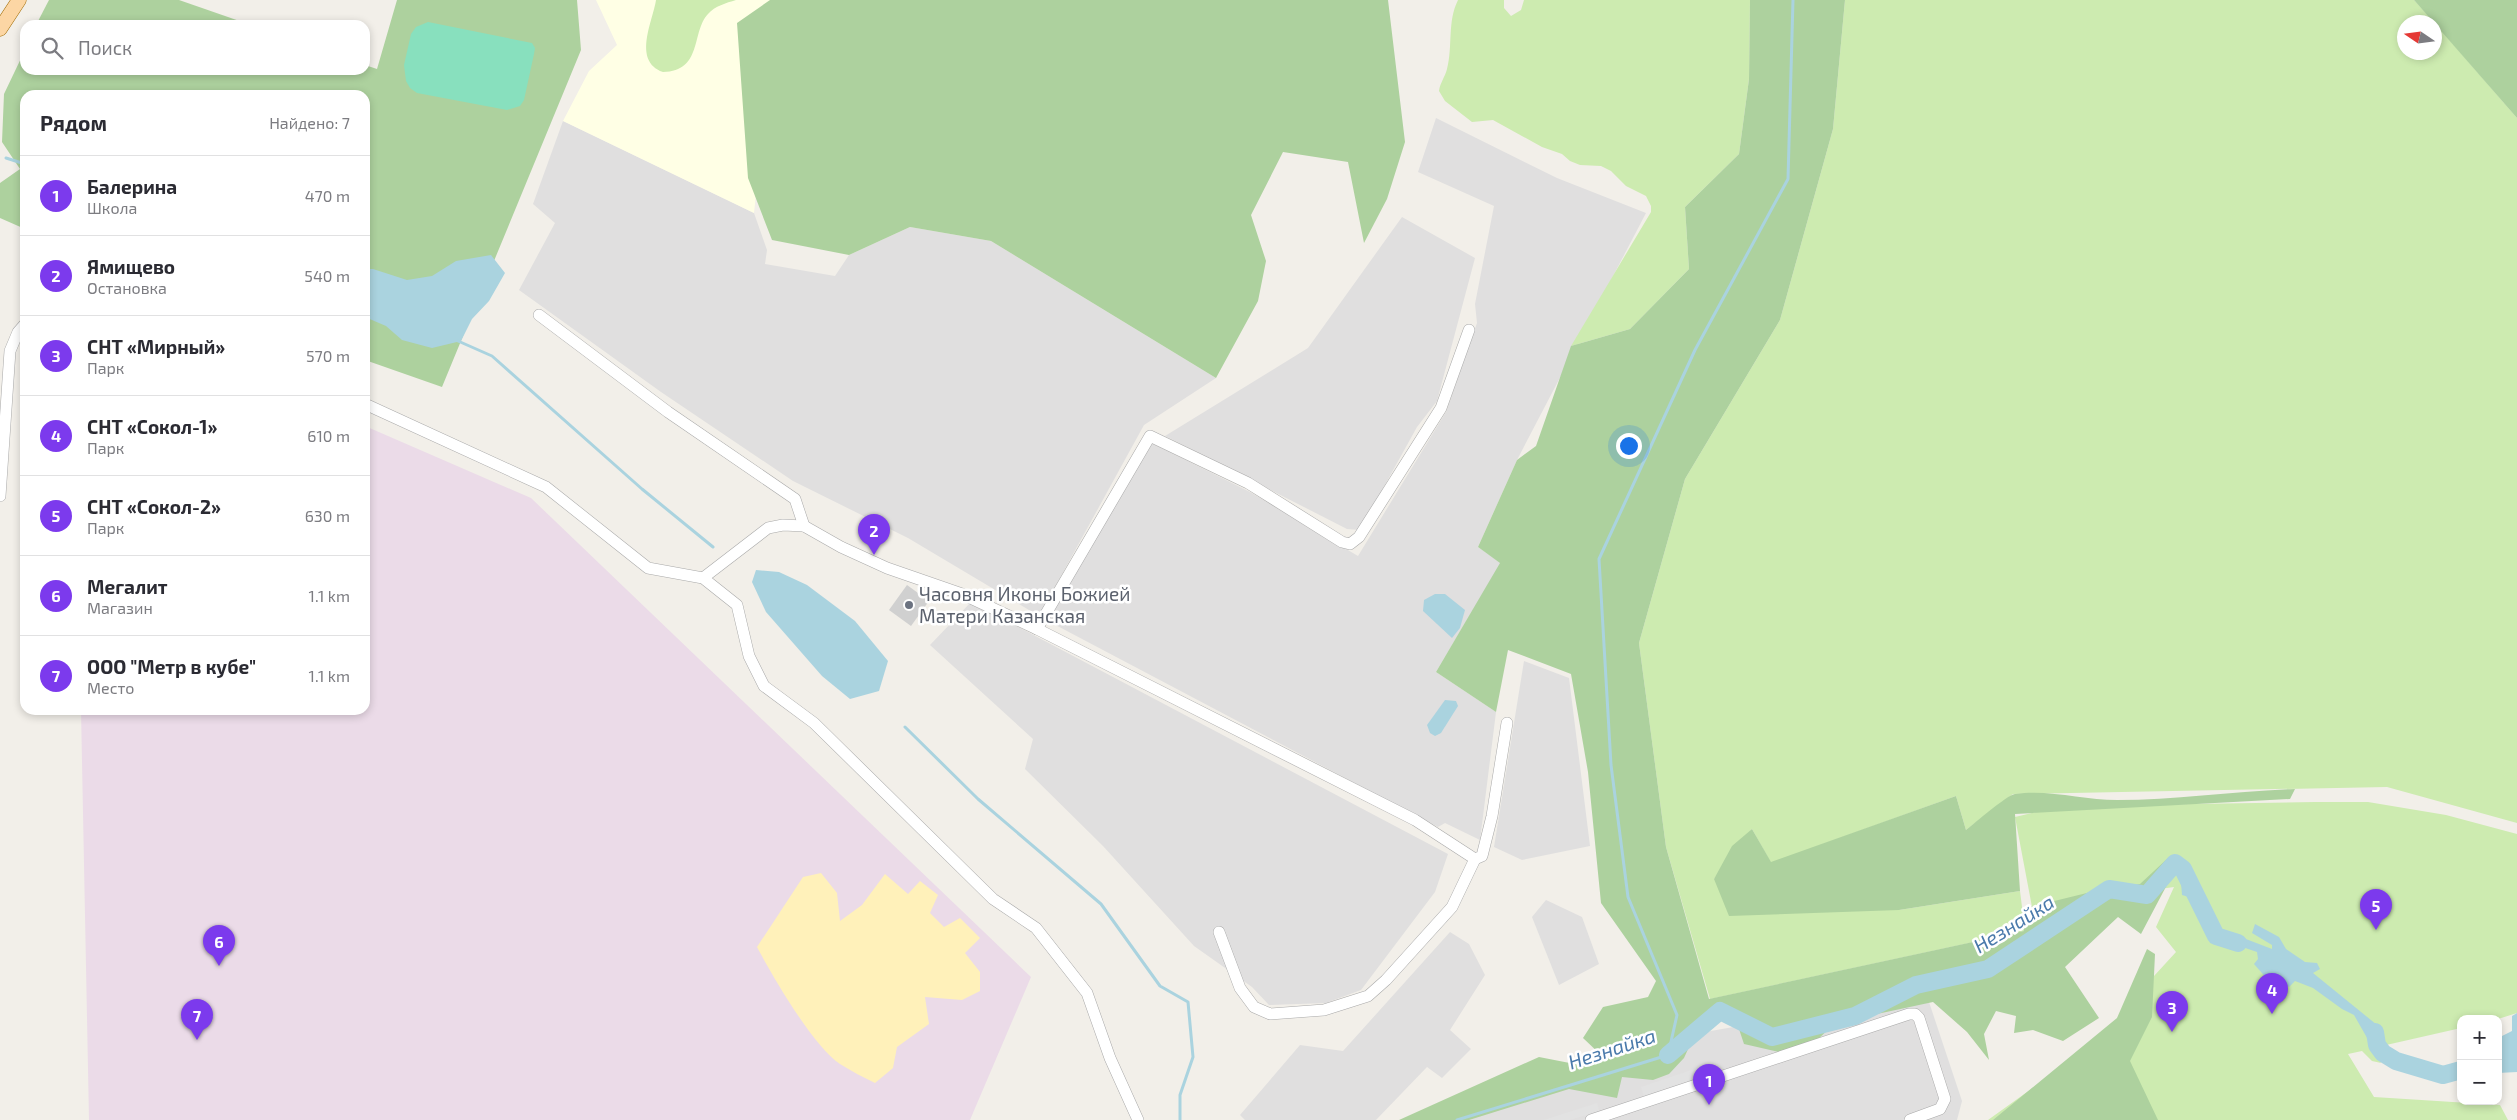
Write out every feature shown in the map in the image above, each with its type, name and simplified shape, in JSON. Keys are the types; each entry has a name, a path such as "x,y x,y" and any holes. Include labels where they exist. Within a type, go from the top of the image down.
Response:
{"main road":[{"path":"0,29 19,0"}],"street":[{"path":"539,314 668,412 795,499 804,526"},
{"path":"0,496 10,351 20,330"},
{"path":"1037,629 1150,436 1248,483 1342,542 1350,544 1359,537 1441,408 1469,330"},
{"path":"370,406 546,487 648,568 703,578 737,605 749,656 764,686 814,723 993,899 1036,928 1087,993 1110,1058 1138,1120"},
{"path":"703,578 768,528 783,525 804,526 841,547 887,568 962,594 1037,629 1415,820 1475,859"},
{"path":"1220,932 1240,988 1254,1007 1270,1014 1324,1010 1368,996 1386,980 1452,907 1475,859 1482,856 1492,816 1507,723"},
{"path":"1591,1120 1909,1014 1914,1014 1919,1018 1945,1099 1940,1110 1910,1120"}],"shaded area":[{"path":"596,0 777,0 754,213 563,121 589,71 617,45"},
{"path":"1436,118 1557,178 1646,213 1517,460 1478,547 1501,563 1436,672 1496,712 1480,840 1445,823 1438,827 1048,621 1150,442 1250,492 1358,556 1446,412 1477,323 1475,304 1494,206 1418,172"},
{"path":"563,121 754,213 767,250 765,264 835,276 849,255 910,227 991,241 1216,378 1144,425 1039,616 908,538 793,481 661,392 519,290 555,223 533,204"},
{"path":"1402,217 1475,258 1437,401 1417,427 1360,530 1347,529 1165,436 1308,348"},
{"path":"370,428 531,498 1031,977 970,1120 89,1120 81,715 370,715"},
{"path":"907,585 929,601 911,626 889,610"},
{"path":"971,602 1448,854 1435,892 1361,990 1326,1003 1269,1005 1252,987 1194,946 1103,846 1025,769 1033,739 930,645"},
{"path":"1524,661 1569,678 1590,846 1522,860 1494,847"},
{"path":"1546,900 1582,917 1599,964 1559,985 1532,917"},
{"path":"1450,932 1469,944 1485,975 1450,1030 1471,1049 1442,1078 1427,1067 1376,1120 1245,1120 1240,1115 1300,1045 1343,1051"},
{"path":"1926,993 1962,1101 1957,1120 1445,1120 1643,1043"},
{"path":"1712,1063 1715,1072 1644,1096 1641,1087"},
{"path":"1597,1103 1599,1111 1570,1120 1544,1120"}],"green space":[{"path":"49,0 179,0 237,20 39,20"},
{"path":"397,0 577,0 581,50 442,387 370,362 370,90 20,90 20,169 2,142 4,94 20,60 20,75 370,75 370,67 377,69"},
{"path":"656,0 736,0 717,7 708,14 699,31 690,58 685,65 676,70 663,72 654,67 648,59 646,50"},
{"path":"770,0 1388,0 1405,142 1387,199 1364,243 1348,162 1283,152 1251,215 1266,261 1258,301 1216,378 991,241 910,227 849,255 772,240 748,178 737,23"},
{"path":"1458,0 1504,0 1504,8 1511,16 1521,10 1524,0 1750,0 1749,79 1739,154 1685,207 1689,269 1630,329 1571,346 1651,212 1651,206 1646,196 1626,186 1611,171 1601,166 1580,165 1570,161 1562,154 1542,147 1493,120 1472,122 1445,101 1439,91 1449,60 1452,17"},
{"path":"1750,0 1845,0 1833,129 1780,320 1685,479 1639,643 1666,847 1709,999 2024,931 2022,909 2099,890 2140,884 2168,858 2179,862 2141,934 2118,917 2065,967 2099,1018 2063,1041 2033,1030 2014,1033 2016,1016 1996,1011 1984,1034 1989,1060 1967,1032 1933,1002 1835,1023 1813,1044 1783,1053 1744,1044 1733,1011 1693,1038 1684,1058 1669,1074 1653,1080 1622,1077 1617,1098 1569,1089 1469,1120 1399,1120 1539,1057 1585,1066 1602,1056 1583,1038 1603,1007 1648,997 1656,981 1601,903 1588,772 1571,674 1508,650 1496,712 1436,672 1500,563 1478,547 1517,460 1536,446 1571,346 1630,329 1689,269 1685,207 1739,154 1749,79"},
{"path":"1845,0 2414,0 2428,15 2397,15 2397,60 2442,60 2442,31 2517,118 2517,823 2387,787 2013,794 1966,830 1956,796 1771,863 1752,829 1714,879 1899,910 2020,891 2025,931 1710,999 1666,847 1639,643 1685,479 1780,320 1833,129"},
{"path":"2414,0 2517,0 2517,118 2442,32 2442,15 2427,15"},
{"path":"428,22 532,43 535,48 534,54 524,100 520,106 507,110 417,93 410,88 406,81 404,65 411,34 416,27"},
{"path":"20,169 20,227 0,218 0,183"},
{"path":"2295,789 2290,799 2015,814 2020,891 1899,910 1729,916 1714,879 1732,846 1752,829 1771,862 1956,796 1966,830 1998,804 2015,794 2040,793 2104,800 2139,800"},
{"path":"2368,802 2446,815 2517,834 2517,1013 2502,1018 2502,1015 2457,1015 2457,1029 2373,1048 2381,1063 2372,1061 2362,1051 2348,1054 2374,1097 2457,1102 2457,1105 2500,1105 2508,1120 1988,1120 2119,1026 2154,976 2176,952 2156,927 2174,887 2032,907 2015,817 2062,806"},
{"path":"2147,949 2155,954 2152,1017 2130,1061 2158,1120 1993,1120 2117,1018"}],"sand":[{"path":"821,873 837,893 840,921 862,905 885,874 908,894 920,881 938,895 930,913 944,927 960,918 980,938 965,953 980,972 980,991 962,1000 925,997 929,1024 897,1047 893,1068 875,1083 853,1072 829,1055 794,1010 757,947 803,877"}],"water":[{"path":"491,255 505,273 489,301 472,319 461,341 432,348 402,340 386,326 370,319 370,269 407,280 432,276 456,261"},
{"path":"756,570 779,572 807,585 855,621 888,661 879,691 850,699 822,676 766,612 752,582"},
{"path":"1435,594 1445,594 1465,610 1460,628 1452,638 1423,611 1424,600"},
{"path":"1445,700 1456,701 1458,706 1441,733 1435,736 1430,733 1427,725"},
{"path":"2184,863 2193,872 2193,885 2203,906 2199,909 2192,898 2182,895 2180,869"},
{"path":"2255,924 2279,937 2286,949 2305,962 2317,963 2320,969 2313,973 2382,1029 2379,1039 2385,1052 2381,1055 2374,1050 2354,1015 2342,1009 2313,988 2295,981 2289,987 2277,979 2268,980 2254,964 2258,959 2257,952 2216,938 2217,932 2238,936 2272,949 2272,945 2252,933"},
{"path":"2517,1013 2517,1072 2502,1073 2502,1036 2512,1031 2512,1016"},
{"path":"2398,1056 2429,1065 2445,1067 2457,1064 2457,1077 2427,1076 2411,1073 2395,1066"}],"waterway":[{"path":"1457,1120 1668,1055 1677,1015 1628,897 1611,765 1599,559 1695,350 1788,179 1793,0"},
{"path":"6,158 20,162"},
{"path":"458,341 492,356 642,489 713,547"},
{"path":"905,727 978,799 1101,904 1160,986 1188,1002 1193,1057 1180,1095 1180,1120"},
{"name":"Незнайка","path":"1668,1055 1720,1011 1772,1037 1855,1016 1916,985 1988,969 2109,889 2147,895 2175,863 2183,869 2216,936 2238,943"},
{"name":"Незнайка","path":"2375,1032 2377,1045 2383,1053 2396,1061 2443,1075 2457,1071"}],"place":[{"name":"Ямищево","path":"874,555"},
{"name":"Часовня Иконы Божией Матери Казанская","path":"909,605"},
{"name":"СНТ «Сокол-2»","path":"2376,930"},
{"name":"Мегалит","path":"219,966"},
{"name":"СНТ «Сокол-1»","path":"2272,1014"},
{"name":"СНТ «Мирный»","path":"2172,1032"},
{"name":"ООО \"Метр в кубе\"","path":"197,1040"},
{"name":"Балерина","path":"1709,1105"}]}
